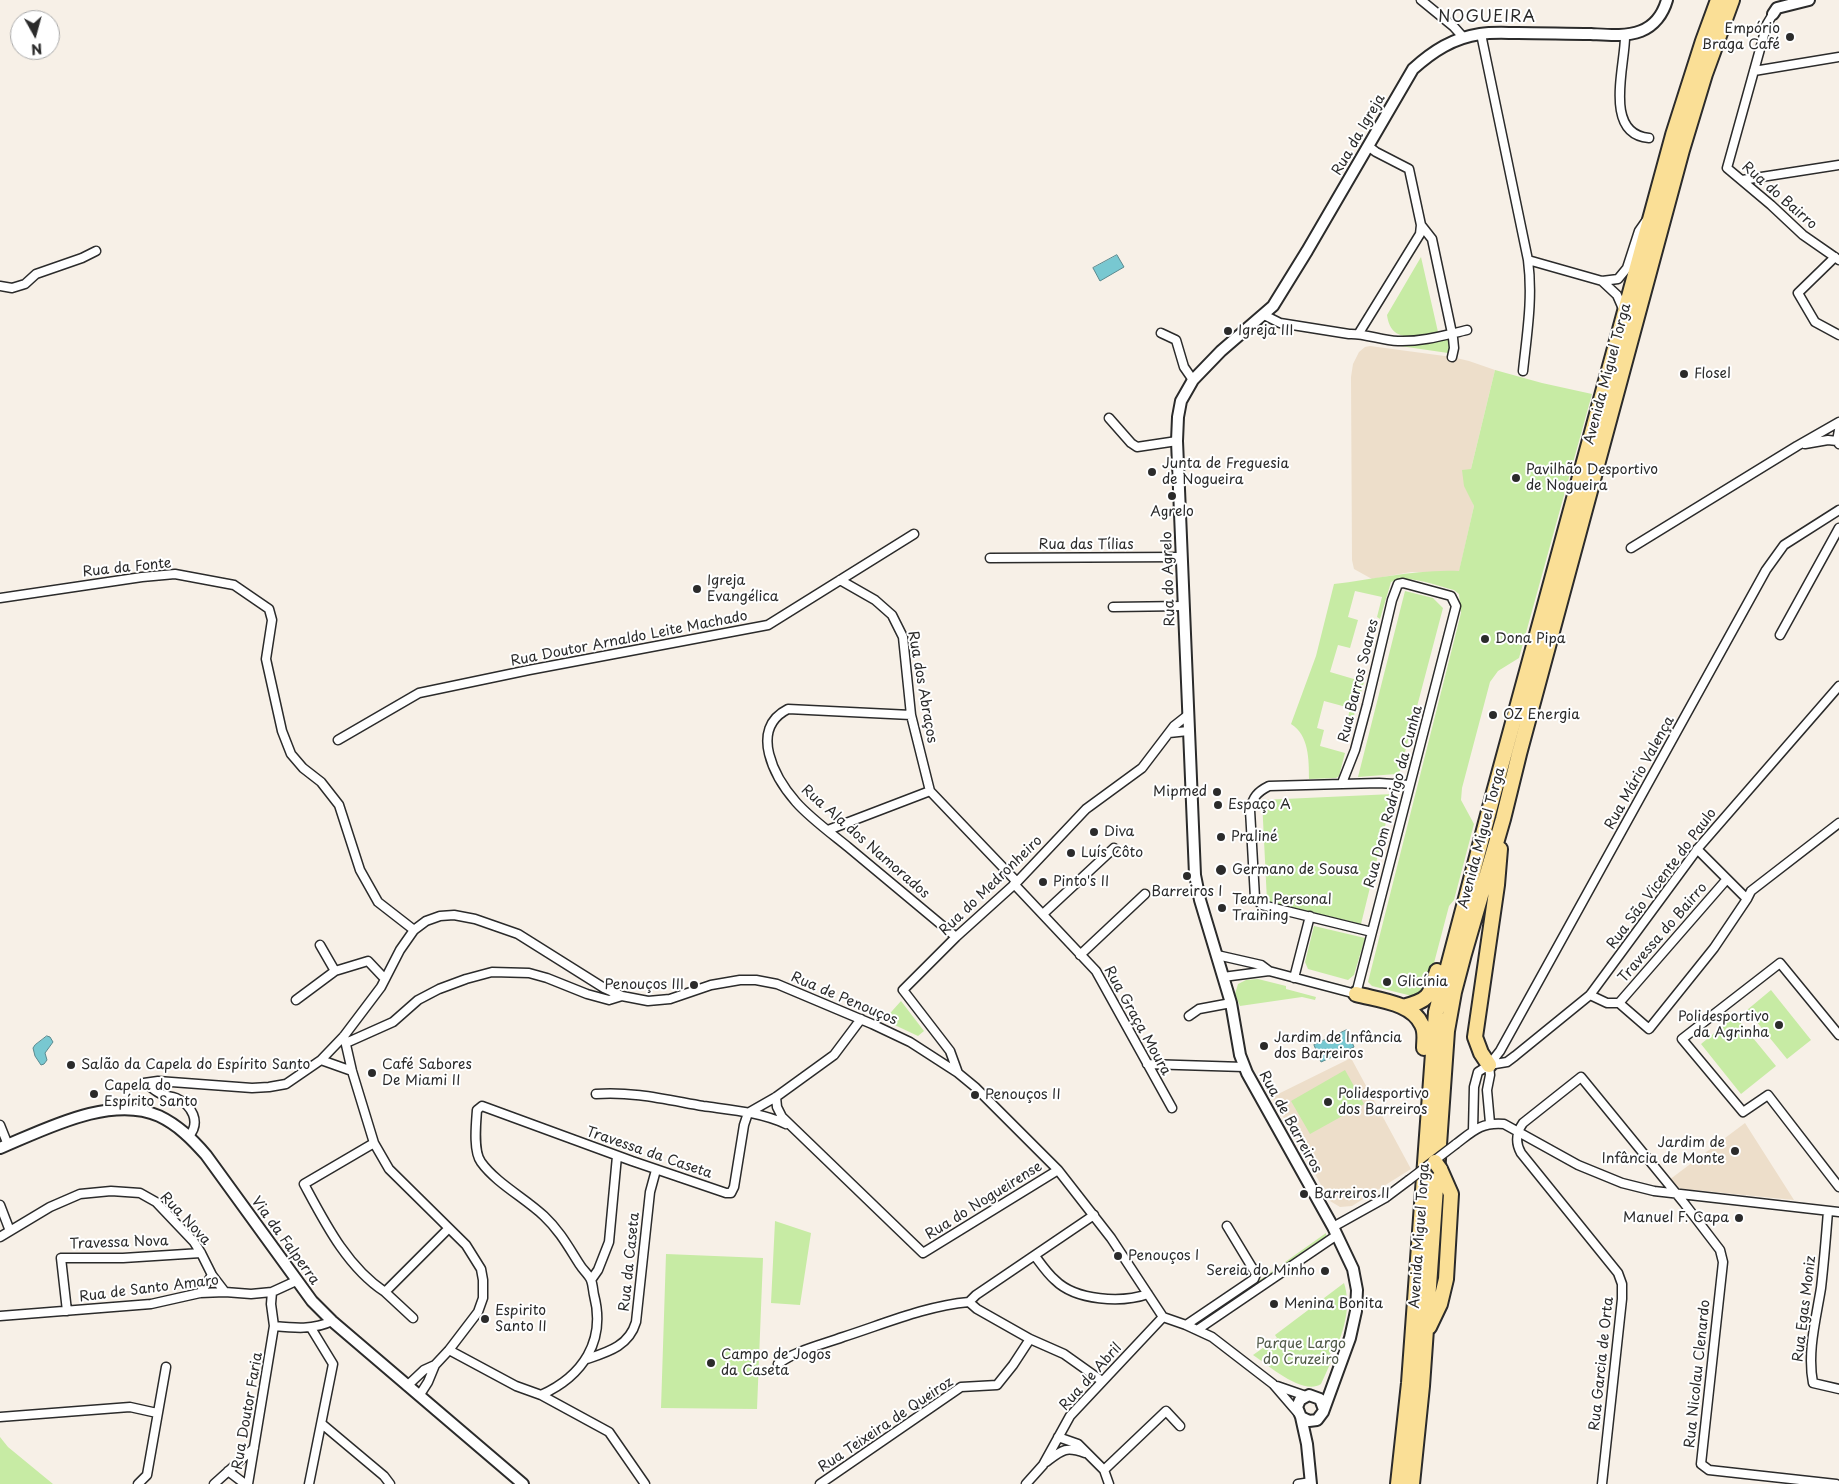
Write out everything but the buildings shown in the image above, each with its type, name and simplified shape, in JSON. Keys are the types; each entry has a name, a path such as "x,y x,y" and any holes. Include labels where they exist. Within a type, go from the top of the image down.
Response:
{"highway":[{"path":"1657,210 1684,96 1718,0"},
{"path":"1657,210 1732,0"},
{"name":"Avenida Miguel Torga","path":"1398,1484 1409,1383 1436,1012 1625,313 1657,210"},
{"name":"Avenida Miguel Torga","path":"1412,1484 1426,1332 1450,1013 1464,954 1503,819 1657,210"},
{"path":"1489,1065 1481,1053 1475,1037 1497,885 1503,819"},
{"path":"1403,1007 1425,1000 1432,989 1450,923 1462,912"},
{"path":"1356,994 1403,1007 1422,1022 1425,1031 1423,1077 1429,1100"},
{"path":"1426,1332 1440,1304 1446,1279 1451,1194 1436,1164"}],"street":[{"path":"1421,0 1454,27 1463,38"},
{"name":"Rua da Igreja","path":"1177,441 1181,401 1193,380 1221,352 1273,306 1413,70 1427,57 1444,45 1480,34 1626,35 1640,32 1651,26 1658,18 1667,0"},
{"path":"1809,0 1777,8 1767,24 1754,71 1839,57"},
{"path":"1480,34 1528,260 1531,305 1523,371"},
{"path":"1626,35 1619,83 1620,103 1625,122 1633,134 1649,138"},
{"name":"Rua do Bairro","path":"1754,71 1727,168 1803,235 1837,259"},
{"path":"1359,334 1420,234 1421,225 1409,169 1368,146"},
{"path":"1742,180 1839,165"},
{"path":"1528,260 1602,281 1618,279 1627,268 1639,230 1657,210"},
{"path":"1421,225 1432,239 1452,334 1454,348 1452,357"},
{"path":"0,286 12,288 25,284 36,274 82,258 96,251"},
{"path":"1837,259 1798,292 1815,322 1839,335"},
{"path":"1602,281 1618,295 1625,313"},
{"path":"1264,315 1280,324 1398,341 1424,340 1467,330"},
{"path":"1161,333 1176,340 1184,367 1193,380"},
{"path":"1109,418 1131,443 1137,447 1177,441"},
{"path":"1631,548 1839,422"},
{"path":"1797,446 1828,440 1838,442 1839,430"},
{"name":"Rua do Agrelo","path":"1177,441 1188,715"},
{"name":"Rua Mário Valença","path":"1473,1131 1475,1079 1478,1072 1489,1065 1500,1051 1766,570 1784,545 1838,514"},
{"path":"1780,635 1839,528"},
{"name":"Rua Doutor Arnaldo Leite Machado","path":"338,740 419,693 539,668 768,625 914,534"},
{"name":"Rua das Tílias","path":"990,558 1181,557"},
{"name":"Rua da Fonte","path":"0,598 142,576 175,574 234,585 269,609 272,620 266,659 282,731 291,754 303,768 321,782 338,805 360,870 378,902 414,930"},
{"name":"Rua dos Abraços","path":"840,580 875,600 892,615 903,637 911,715 930,790 1015,883"},
{"name":"Rua Dom Rodrigo da Cunha","path":"1356,994 1456,606 1451,596 1446,593 1404,583 1398,584"},
{"name":"Rua Barros Soares","path":"1342,784 1355,750 1392,600 1398,584"},
{"path":"1114,607 1184,606"},
{"name":"Rua São Vicente do Paulo","path":"1489,1065 1507,1062 1590,996 1697,849 1839,686"},
{"name":"Rua Ala dos Namorados","path":"911,715 788,709 780,713 770,725 766,740 773,767 796,802 956,937"},
{"name":"Rua de Barreiros","path":"1188,715 1195,875 1200,900 1231,1003 1238,1047 1244,1067 1335,1231 1353,1269 1357,1290 1356,1311 1350,1338 1324,1407"},
{"name":"Rua do Medronheiro","path":"958,1073 950,1051 903,990 956,937 1015,883 1086,809 1142,768 1174,726 1188,715"},
{"path":"1169,733 1188,731"},
{"path":"1372,932 1262,905 1255,898 1250,810 1253,798 1260,790 1269,786 1380,783 1409,785"},
{"path":"828,830 930,790"},
{"path":"1590,996 1608,1003 1619,1003 1648,1029 1714,948 1751,891 1839,823"},
{"path":"1043,914 1114,848"},
{"path":"1697,849 1747,899"},
{"name":"Travessa do Bairro","path":"1619,1003 1727,879"},
{"name":"Rua Graça Moura","path":"1015,883 1096,971 1172,1108"},
{"path":"1080,955 1145,894"},
{"name":"Rua de Penouços","path":"189,1136 195,1129 195,1119 188,1107 177,1099 162,1094 144,1083 158,1081 252,1088 269,1088 286,1084 321,1060 345,1039 381,987 400,950 414,930 426,921 440,916 454,915 475,919 518,934 604,988 622,996 648,1001 670,999 711,985 740,980 756,980 777,984 910,1042 958,1073 1058,1170 1094,1215 1163,1317"},
{"path":"1294,978 1310,916"},
{"path":"320,945 335,971"},
{"path":"1217,955 1261,965 1268,971"},
{"path":"296,1000 335,971 368,961 385,979"},
{"path":"1839,1035 1780,963 1682,1039 1743,1112 1768,1095 1839,1187"},
{"path":"1223,977 1268,971 1356,994"},
{"path":"419,1396 428,1382 435,1365 478,1312 483,1298 483,1280 480,1269 466,1245 389,1170 374,1143 352,1071 345,1039 393,1022 418,1000 439,989 492,972 529,973 609,1000 622,996"},
{"path":"1189,1016 1199,1009 1231,1003"},
{"path":"748,1113 776,1097 834,1055 861,1019"},
{"path":"321,1060 352,1071"},
{"path":"1147,1064 1244,1067"},
{"path":"1489,1065 1490,1075 1487,1090 1490,1123"},
{"path":"1517,1132 1523,1123 1581,1077 1677,1194"},
{"path":"596,1094 612,1093 748,1113 777,1120 792,1127"},
{"path":"776,1097 777,1107 792,1127"},
{"name":"Travessa da Caseta","path":"591,1280 565,1239 545,1217 498,1180 480,1161 475,1136 477,1110 482,1106 656,1170 726,1193 731,1193 734,1187 744,1125 748,1113"},
{"name":"Via da Falperra","path":"4,1146 72,1119 118,1109 157,1115 172,1123 189,1136 206,1155 296,1281 332,1321 523,1484"},
{"path":"1197,1330 1335,1231 1409,1180 1436,1164 1456,1144 1473,1131 1490,1123 1504,1124 1578,1165 1622,1183 1654,1191 1839,1212"},
{"path":"0,1125 4,1146"},
{"name":"Rua do Nogueirense","path":"792,1127 923,1252 1058,1170"},
{"name":"Rua Garcia de Orta","path":"1517,1132 1517,1146 1521,1153 1618,1273 1622,1284 1622,1300 1602,1484"},
{"path":"374,1143 304,1184 323,1220 346,1254 374,1284 386,1292 402,1310 413,1318"},
{"path":"541,1395 556,1389 587,1360 597,1333 598,1311 591,1280 598,1270 609,1242 617,1156"},
{"name":"Rua da Caseta","path":"587,1360 618,1347 625,1342 634,1329 650,1192 656,1170"},
{"name":"Rua Nova","path":"0,1237 50,1207 80,1194 111,1191 140,1193 156,1202 201,1253 212,1275 226,1292"},
{"name":"Rua Nicolau Clenardo","path":"1677,1194 1720,1250 1723,1262 1701,1464 1709,1470 1836,1484"},
{"path":"0,1205 10,1231"},
{"name":"Rua Egas Moniz","path":"1828,1211 1810,1370 1812,1384 1839,1389"},
{"path":"778,1364 787,1357 810,1348 907,1316 945,1304 969,1302 976,1295 1094,1215"},
{"path":"1186,1325 1254,1279 1256,1274 1227,1226"},
{"path":"386,1292 448,1229"},
{"name":"Travessa Nova","path":"67,1311 61,1258 123,1258 201,1253"},
{"path":"1034,1256 1056,1282 1076,1292 1096,1298 1121,1300 1138,1298 1148,1294"},
{"path":"200,1294 212,1275"},
{"path":"272,1292 296,1281"},
{"name":"Rua de Santo Amaro","path":"0,1316 151,1304 200,1294 272,1292"},
{"name":"Rua Doutor Faria","path":"247,1484 272,1342 274,1326 271,1304 272,1292"},
{"path":"969,1302 977,1309 1030,1339 1064,1354 1102,1381"},
{"path":"1163,1317 1212,1337 1273,1384 1300,1416 1309,1421 1317,1420"},
{"name":"Rua de Abril","path":"1026,1484 1043,1465 1070,1416 1163,1317"},
{"path":"274,1326 311,1328 323,1326 332,1321"},
{"path":"310,1484 333,1364 311,1328"},
{"name":"Rua Teixeira de Queiroz","path":"820,1484 961,1387 997,1385 1030,1339"},
{"path":"449,1350 516,1386 541,1395 609,1432 645,1484"},
{"path":"407,1386 424,1370 435,1365"},
{"path":"138,1484 147,1475 166,1367"},
{"path":"1273,1384 1296,1394 1320,1399 1324,1407 1323,1412 1317,1420 1307,1444"},
{"path":"1298,1484 1311,1483 1307,1444 1297,1407 1299,1403 1333,1385"},
{"path":"0,1417 130,1407 158,1414"},
{"path":"1104,1470 1166,1411 1180,1426"},
{"path":"322,1424 384,1476 390,1484"},
{"path":"1058,1437 1078,1444 1104,1470 1109,1484"},
{"path":"214,1484 254,1448"},
{"path":"1043,1465 1062,1450 1072,1449 1089,1455"},
{"path":"228,1471 247,1484"}],"shaded area":[{"path":"1370,346 1452,357 1495,370 1471,469 1470,496 1474,506 1459,572 1411,572 1372,579 1354,569 1352,560 1351,377 1353,364 1359,352 1365,347"},
{"path":"1351,1058 1411,1169 1352,1206 1340,1207 1330,1201 1272,1097"},
{"name":"Jardim de Infância de Monte","path":"1745,1123 1794,1200 1684,1189 1678,1188 1669,1180"}],"green space":[{"path":"1421,257 1438,332 1414,336 1399,335 1389,325 1387,315"},
{"path":"1447,339 1450,342 1448,353 1400,346 1421,344"},
{"path":"1495,370 1592,394 1519,658 1498,671 1490,682 1462,788 1461,800 1474,824 1454,900 1449,906 1429,982 1422,991 1412,996 1372,986 1368,982 1461,613 1459,594 1454,590 1422,581 1406,579 1391,582 1380,619 1377,617 1382,597 1355,591 1348,617 1358,620 1350,648 1338,645 1330,672 1364,682 1353,719 1348,718 1350,708 1324,701 1317,728 1324,730 1320,746 1345,753 1339,776 1336,778 1309,779 1305,741 1291,724 1316,656 1334,584 1412,573 1459,571 1474,506 1464,486 1462,470 1471,469"},
{"path":"1405,591 1433,598 1443,608 1400,771 1396,774 1358,777"},
{"path":"1393,794 1361,924 1267,901 1262,800"},
{"path":"1314,926 1365,938 1354,975 1348,980 1308,969 1305,962"},
{"path":"1258,979 1286,986 1286,989 1316,997 1315,1000 1302,997 1240,1006 1235,994 1238,984 1246,980"},
{"name":"Polidesportivo da Agrinha","path":"1771,990 1811,1040 1787,1059 1747,1010"},
{"path":"901,1001 924,1031 918,1036 884,1020"},
{"name":"Polidesportivo da Agrinha","path":"1735,1016 1776,1066 1741,1094 1701,1044"},
{"name":"Polidesportivo dos Barreiros","path":"1345,1070 1364,1104 1310,1134 1291,1101"},
{"path":"775,1221 811,1233 800,1305 771,1303"},
{"path":"1326,1233 1326,1236 1209,1316"},
{"name":"Campo de Jogos da Caseta","path":"666,1254 763,1258 757,1409 661,1408"},
{"name":"Parque Largo do Cruzeiro","path":"1344,1283 1347,1299 1345,1323 1337,1347 1332,1350 1329,1357 1331,1362 1321,1384 1314,1387 1296,1383 1276,1372 1253,1355 1277,1338 1275,1335"},
{"path":"0,1437 8,1447 53,1484 0,1484"}],"water":[{"path":"1117,255 1124,267 1100,281 1093,268"},
{"path":"1347,1030 1354,1047 1321,1062 1314,1045"},
{"path":"47,1036 53,1042 45,1053 47,1060 41,1065 35,1056 33,1048"}],"place":[{"name":"Empório Braga Café","path":"1790,37"},
{"name":"Igreja III","path":"1228,331"},
{"name":"Flosel","path":"1684,374"},
{"name":"Junta de Freguesia de Nogueira","path":"1152,472"},
{"name":"Pavilhão Desportivo de Nogueira","path":"1516,478"},
{"name":"Agrelo","path":"1172,496"},
{"name":"Igreja Evangélica","path":"697,589"},
{"name":"Dona Pipa","path":"1485,639"},
{"name":"OZ Energia","path":"1493,715"},
{"name":"Mipmed","path":"1217,792"},
{"name":"Espaço A","path":"1218,805"},
{"name":"Diva","path":"1094,832"},
{"name":"Praliné","path":"1221,837"},
{"name":"Luís Côto","path":"1071,853"},
{"name":"Germano de Sousa","path":"1221,870"},
{"name":"Barreiros I","path":"1187,876"},
{"name":"Pinto's II","path":"1043,882"},
{"name":"Team Personal Training","path":"1222,908"},
{"name":"Glicínia","path":"1387,982"},
{"name":"Penouços III","path":"694,985"},
{"name":"Polidesportivo da Agrinha","path":"1779,1025"},
{"name":"Jardim de Infância dos Barreiros","path":"1264,1046"},
{"name":"Salão da Capela do Espírito Santo","path":"71,1065"},
{"name":"Café Sabores De Miami II","path":"372,1073"},
{"name":"Capela do Espírito Santo","path":"94,1094"},
{"name":"Penouços II","path":"975,1095"},
{"name":"Polidesportivo dos Barreiros","path":"1328,1102"},
{"name":"Jardim de Infância de Monte","path":"1735,1151"},
{"name":"Barreiros II","path":"1304,1194"},
{"name":"Manuel F. Capa","path":"1739,1218"},
{"name":"Penouços I","path":"1118,1256"},
{"name":"Sereia do Minho","path":"1325,1271"},
{"name":"Menina Bonita","path":"1274,1304"},
{"name":"Espirito Santo II","path":"485,1319"},
{"name":"Campo de Jogos da Caseta","path":"711,1363"}],"district":[{"name":"NOGUEIRA","path":"1487,18"}]}
